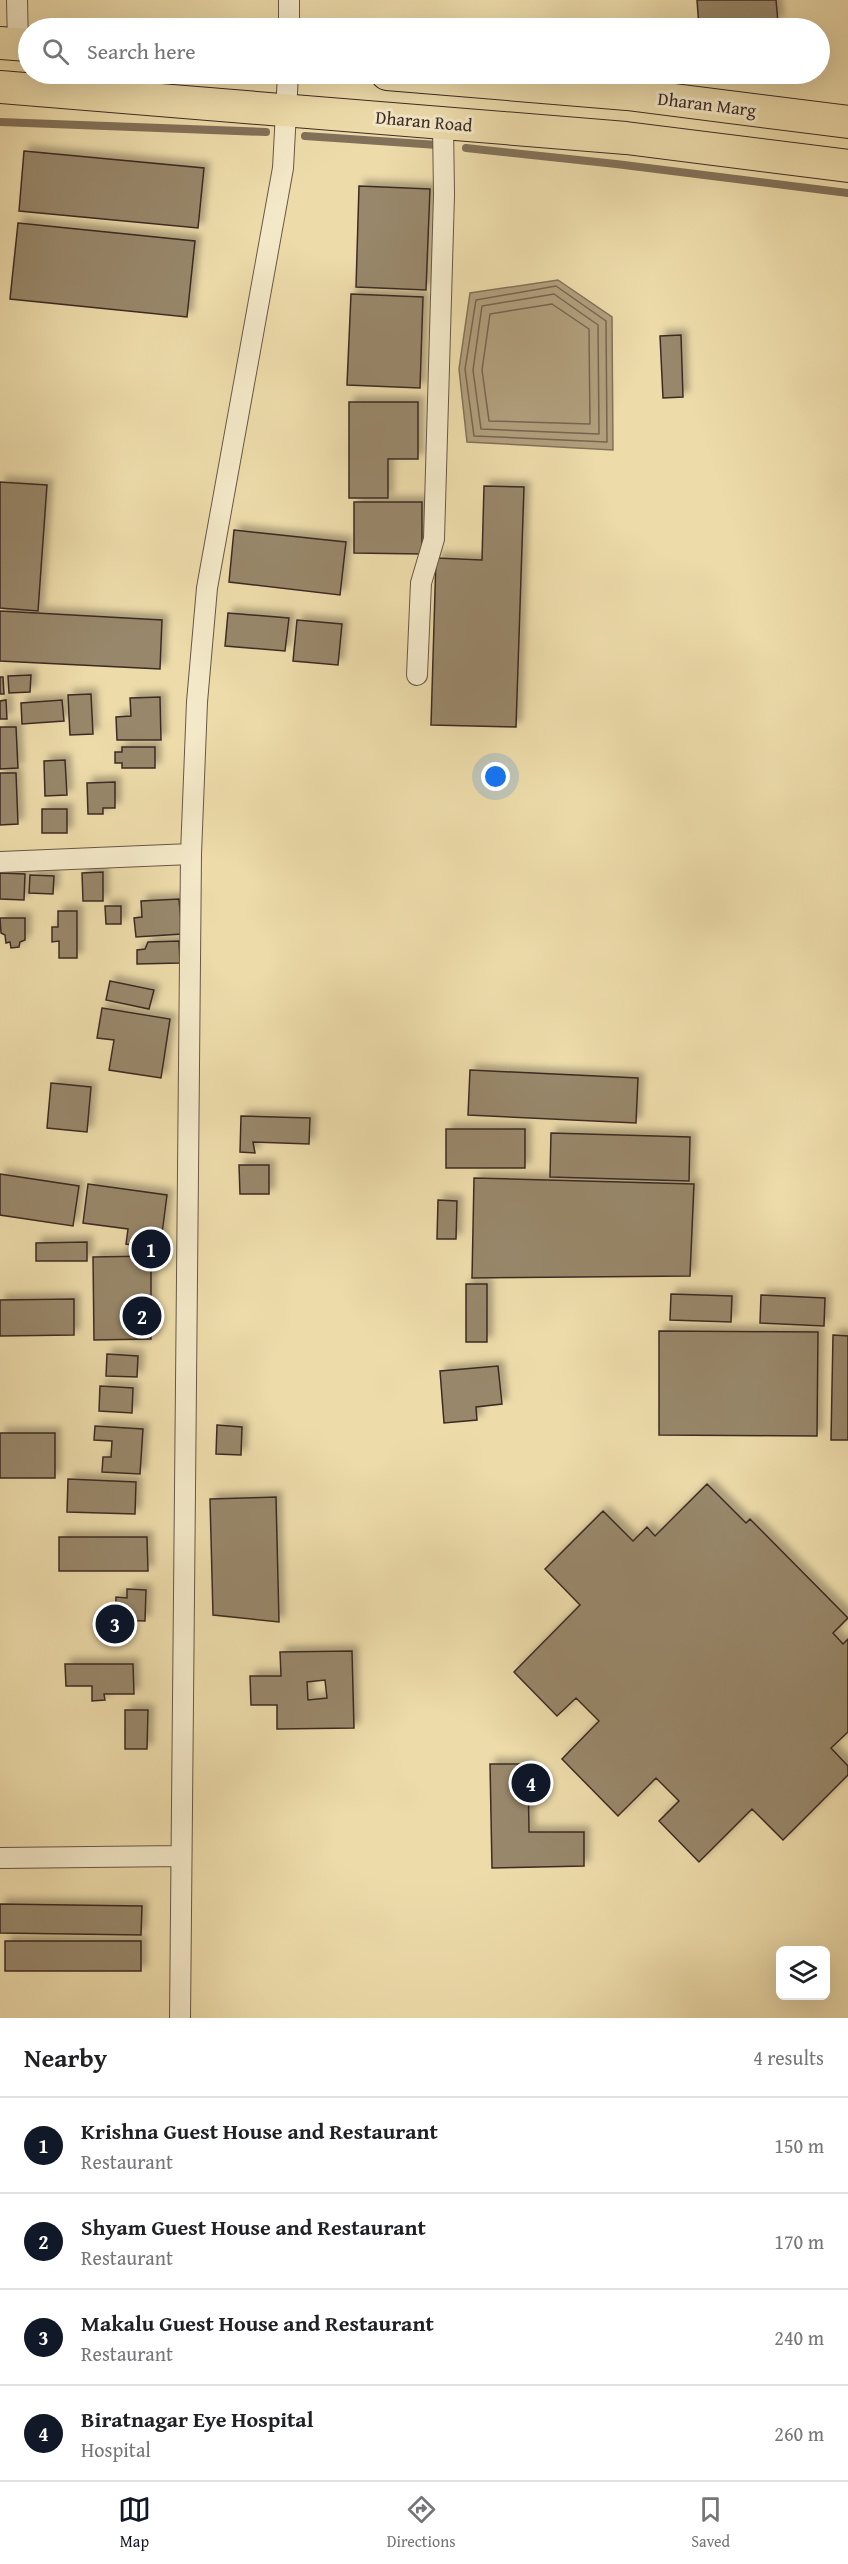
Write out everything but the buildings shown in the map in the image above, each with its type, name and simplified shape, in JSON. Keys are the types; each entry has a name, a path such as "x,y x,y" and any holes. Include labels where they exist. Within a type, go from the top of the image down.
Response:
{"main road":[{"name":"Dharan Marg","path":"507,84 627,94 848,122"},
{"name":"Dharan Road","path":"0,87 626,138 848,166"},
{"path":"704,148 707,105"}],"street":[{"path":"15,44 17,0"},
{"path":"289,0 289,18"},
{"path":"180,2018 191,854 197,702 207,588 284,168 287,84"},
{"path":"417,675 421,583 434,539 444,195 443,123"},
{"path":"0,862 191,854"},
{"path":"0,1857 181,1856"}],"water":[{"path":"558,280 612,317 613,450 467,442 459,369 470,293"}],"waterway":[{"path":"0,122 266,132"},
{"path":"305,136 438,145"},
{"path":"466,148 848,193"}],"place":[{"name":"Krishna Guest House and Restaurant","path":"151,1249"},
{"name":"Shyam Guest House and Restaurant","path":"142,1316"},
{"name":"Makalu Guest House and Restaurant","path":"115,1624"},
{"name":"Biratnagar Eye Hospital","path":"531,1783"}]}
